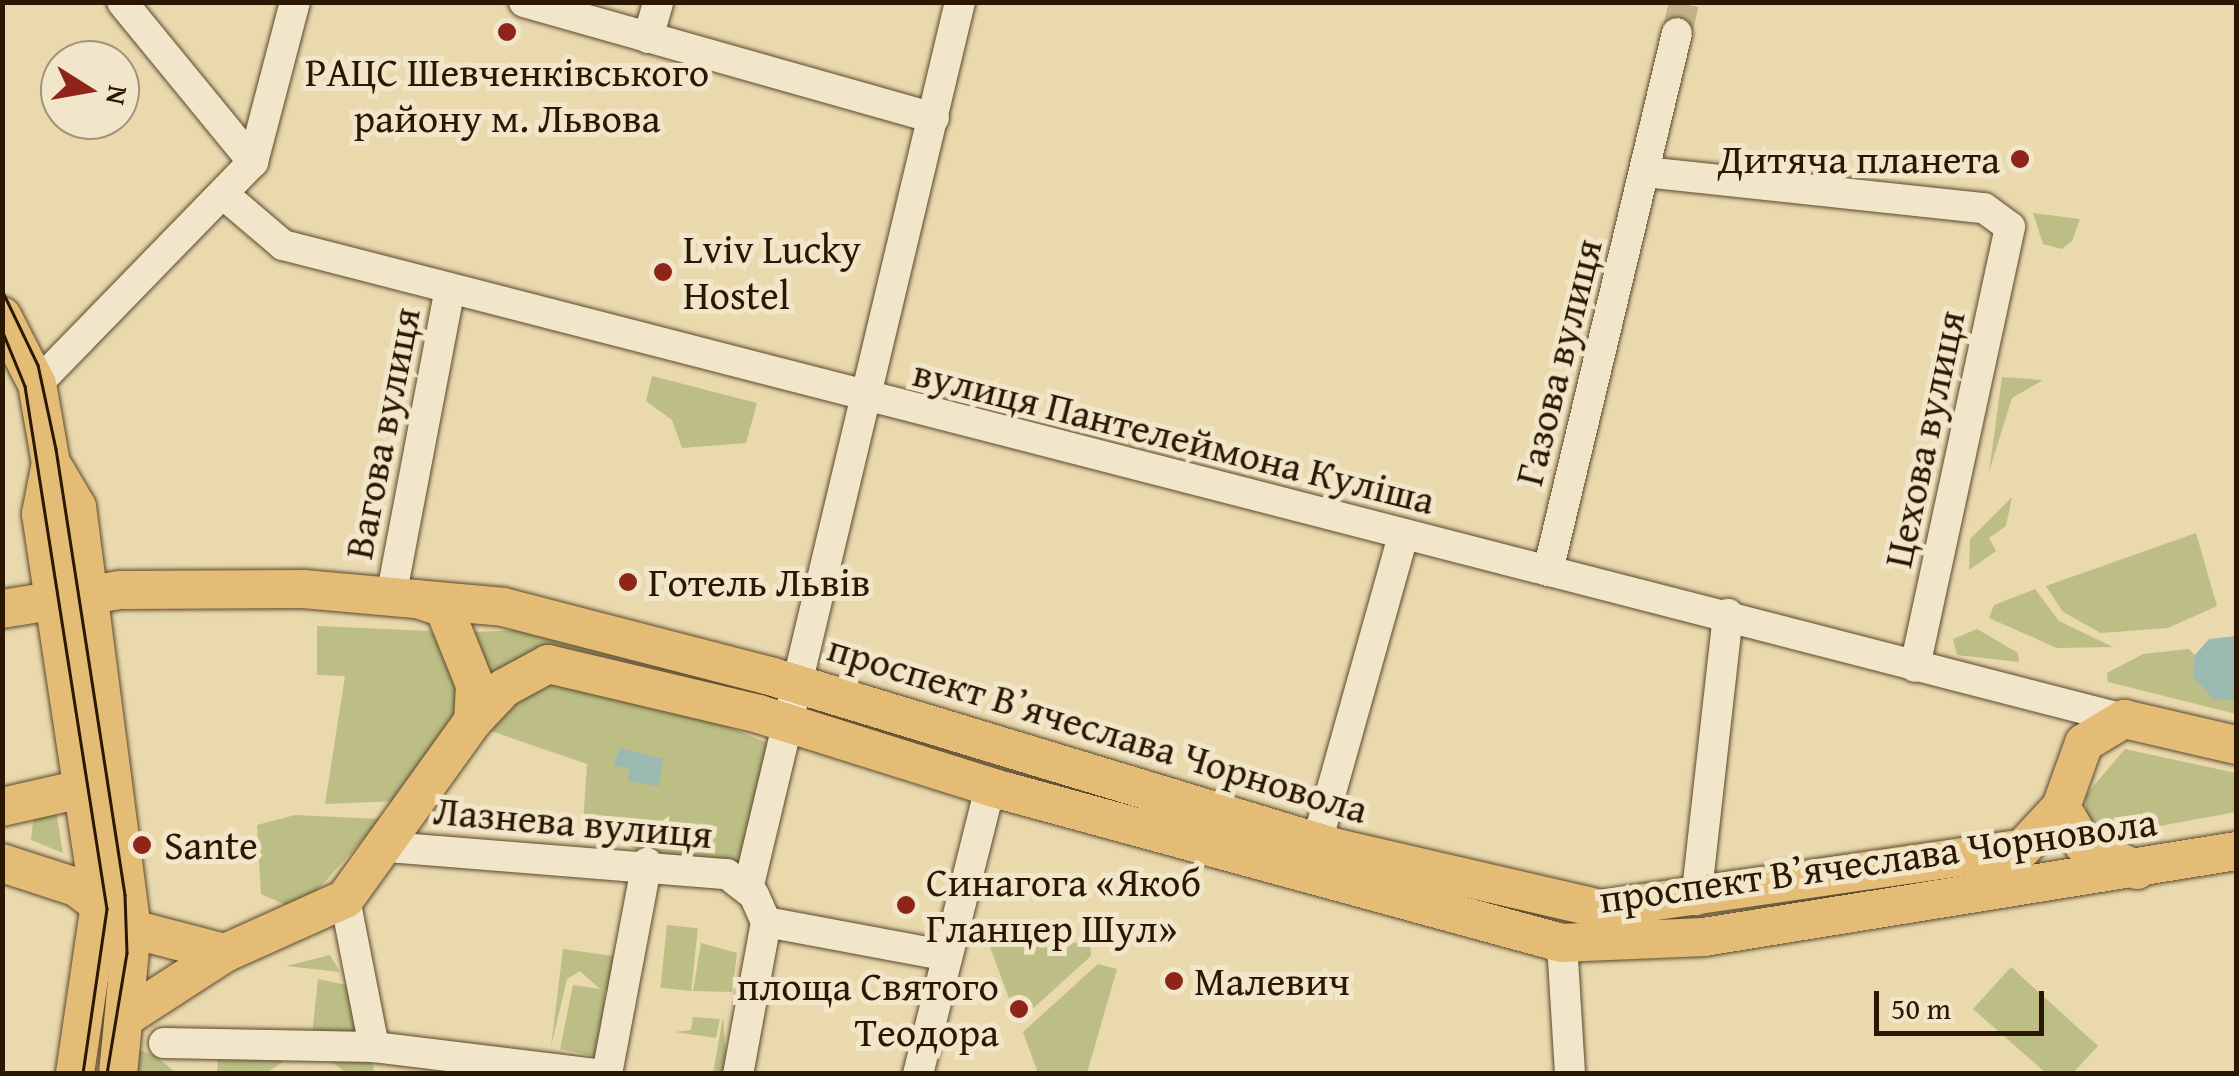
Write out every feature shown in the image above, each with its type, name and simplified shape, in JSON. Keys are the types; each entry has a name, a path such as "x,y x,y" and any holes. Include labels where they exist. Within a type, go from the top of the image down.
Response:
{"main road":[{"path":"2,316 37,384 51,463 42,514 72,597 100,785 132,928 129,1015 118,1074"},
{"path":"129,1015 226,952 345,899 388,847 473,720 475,686 444,608 392,592"},
{"name":"проспект Вʼячеслава Чорновола","path":"2,609 72,597 392,592 503,607 798,686 1316,842 1563,906 1696,900 2000,854 2045,831 2061,807"},
{"name":"проспект Вʼячеслава Чорновола","path":"473,720 530,669 572,665 790,724 990,787 1562,943 1673,941 2229,858"},
{"path":"2137,870 2082,844 2061,807 2084,743 2124,719 2236,745"},
{"path":"2,807 100,785"},
{"path":"75,1074 100,904 100,785"},
{"path":"2,863 100,904 132,928 226,952"}],"street":[{"path":"122,2 253,162"},
{"path":"37,384 253,162 294,2"},
{"path":"524,2 934,118"},
{"path":"648,38 658,2"},
{"path":"738,1074 766,922 748,889 960,2"},
{"name":"Газова вулиця","path":"1548,571 1677,33"},
{"name":"Цехова вулиця","path":"1645,172 1984,208 2010,228 1916,667"},
{"name":"вулиця Пантелеймона Куліша","path":"223,194 283,245 865,398 1403,536 1728,614 1916,667 2124,719"},
{"name":"Вагова вулиця","path":"392,592 450,290"},
{"path":"1316,842 1403,536"},
{"path":"1696,900 1728,614"},
{"path":"918,1074 990,787"},
{"name":"Лазнева вулиця","path":"388,847 646,863 727,874 748,889"},
{"path":"607,1074 646,863"},
{"path":"345,899 374,1047"},
{"path":"766,922 946,956"},
{"path":"1562,943 1570,1074"},
{"path":"164,1042 374,1047 597,1074"}],"green space":[{"path":"2033,213 2080,219 2072,241 2062,249 2043,244"},
{"path":"652,376 757,403 746,443 682,448 672,420 646,401"},
{"path":"2002,377 2043,380 2012,398 1989,472"},
{"path":"2012,497 2006,526 1989,538 1996,551 1969,570 1970,539"},
{"path":"2196,533 2217,606 2168,628 2101,633 2063,612 2046,586"},
{"path":"2035,589 2059,621 2113,647 2057,648 1989,618 1994,605"},
{"path":"317,626 430,631 446,646 458,673 456,717 399,801 325,804 345,676 317,675"},
{"path":"1977,629 2018,653 2019,662 1957,655 1953,639"},
{"path":"523,630 759,688 543,649 487,679 473,632"},
{"path":"2189,649 2236,700 2236,714 2108,682 2107,673 2143,654"},
{"path":"530,676 657,698 780,748 748,867 653,858 583,824 587,764 479,727"},
{"path":"843,716 1330,865 1327,873 840,725"},
{"path":"2125,749 2236,773 2236,812 2116,834 2088,828 2085,796"},
{"path":"55,805 63,853 31,840 34,812"},
{"path":"295,815 381,819 315,893 286,905 261,894 257,825"},
{"path":"667,925 698,928 691,991 660,988"},
{"path":"1090,942 1091,956 1018,1022 990,947"},
{"path":"701,943 737,953 732,992 693,991"},
{"path":"563,949 619,957 618,994 605,991 600,1057 560,1049 573,985 600,989 580,971 567,979 551,1047"},
{"path":"330,955 340,972 286,966"},
{"path":"1098,964 1117,969 1087,1073 1038,1073 1023,1032"},
{"path":"2011,967 2098,1046 2073,1073 2046,1073 1973,1009"},
{"path":"318,979 346,985 357,1033 312,1035"},
{"path":"723,1016 727,1073 713,1074"},
{"path":"693,1017 720,1019 716,1038 675,1032 691,1030"},
{"path":"133,1048 156,1056 176,1073 128,1074"},
{"path":"372,1052 374,1073 346,1073 327,1058"},
{"path":"292,1056 266,1073 217,1074 218,1059"}],"water":[{"path":"2236,636 2236,700 2213,699 2193,676 2195,655 2209,639"},
{"path":"620,748 663,759 659,786 628,781 630,769 613,765"}],"tunnel":[{"path":"1677,33 1684,2"}],"tram line":[{"path":"2,290 38,365 56,449 125,895 127,953 107,1074"},
{"path":"2,330 25,386 107,909 83,1074"}],"place":[{"name":"РАЦС Шевченківського району м. Львова","path":"507,32"},
{"name":"Дитяча планета","path":"2020,159"},
{"name":"Lviv Lucky Hostel","path":"663,272"},
{"name":"Готель Львів","path":"628,582"},
{"name":"Sante","path":"142,845"},
{"name":"Синагога «Якоб Гланцер Шул»","path":"906,905"},
{"name":"Малевич","path":"1174,981"},
{"name":"площа Святого Теодора","path":"1019,1009"}]}
